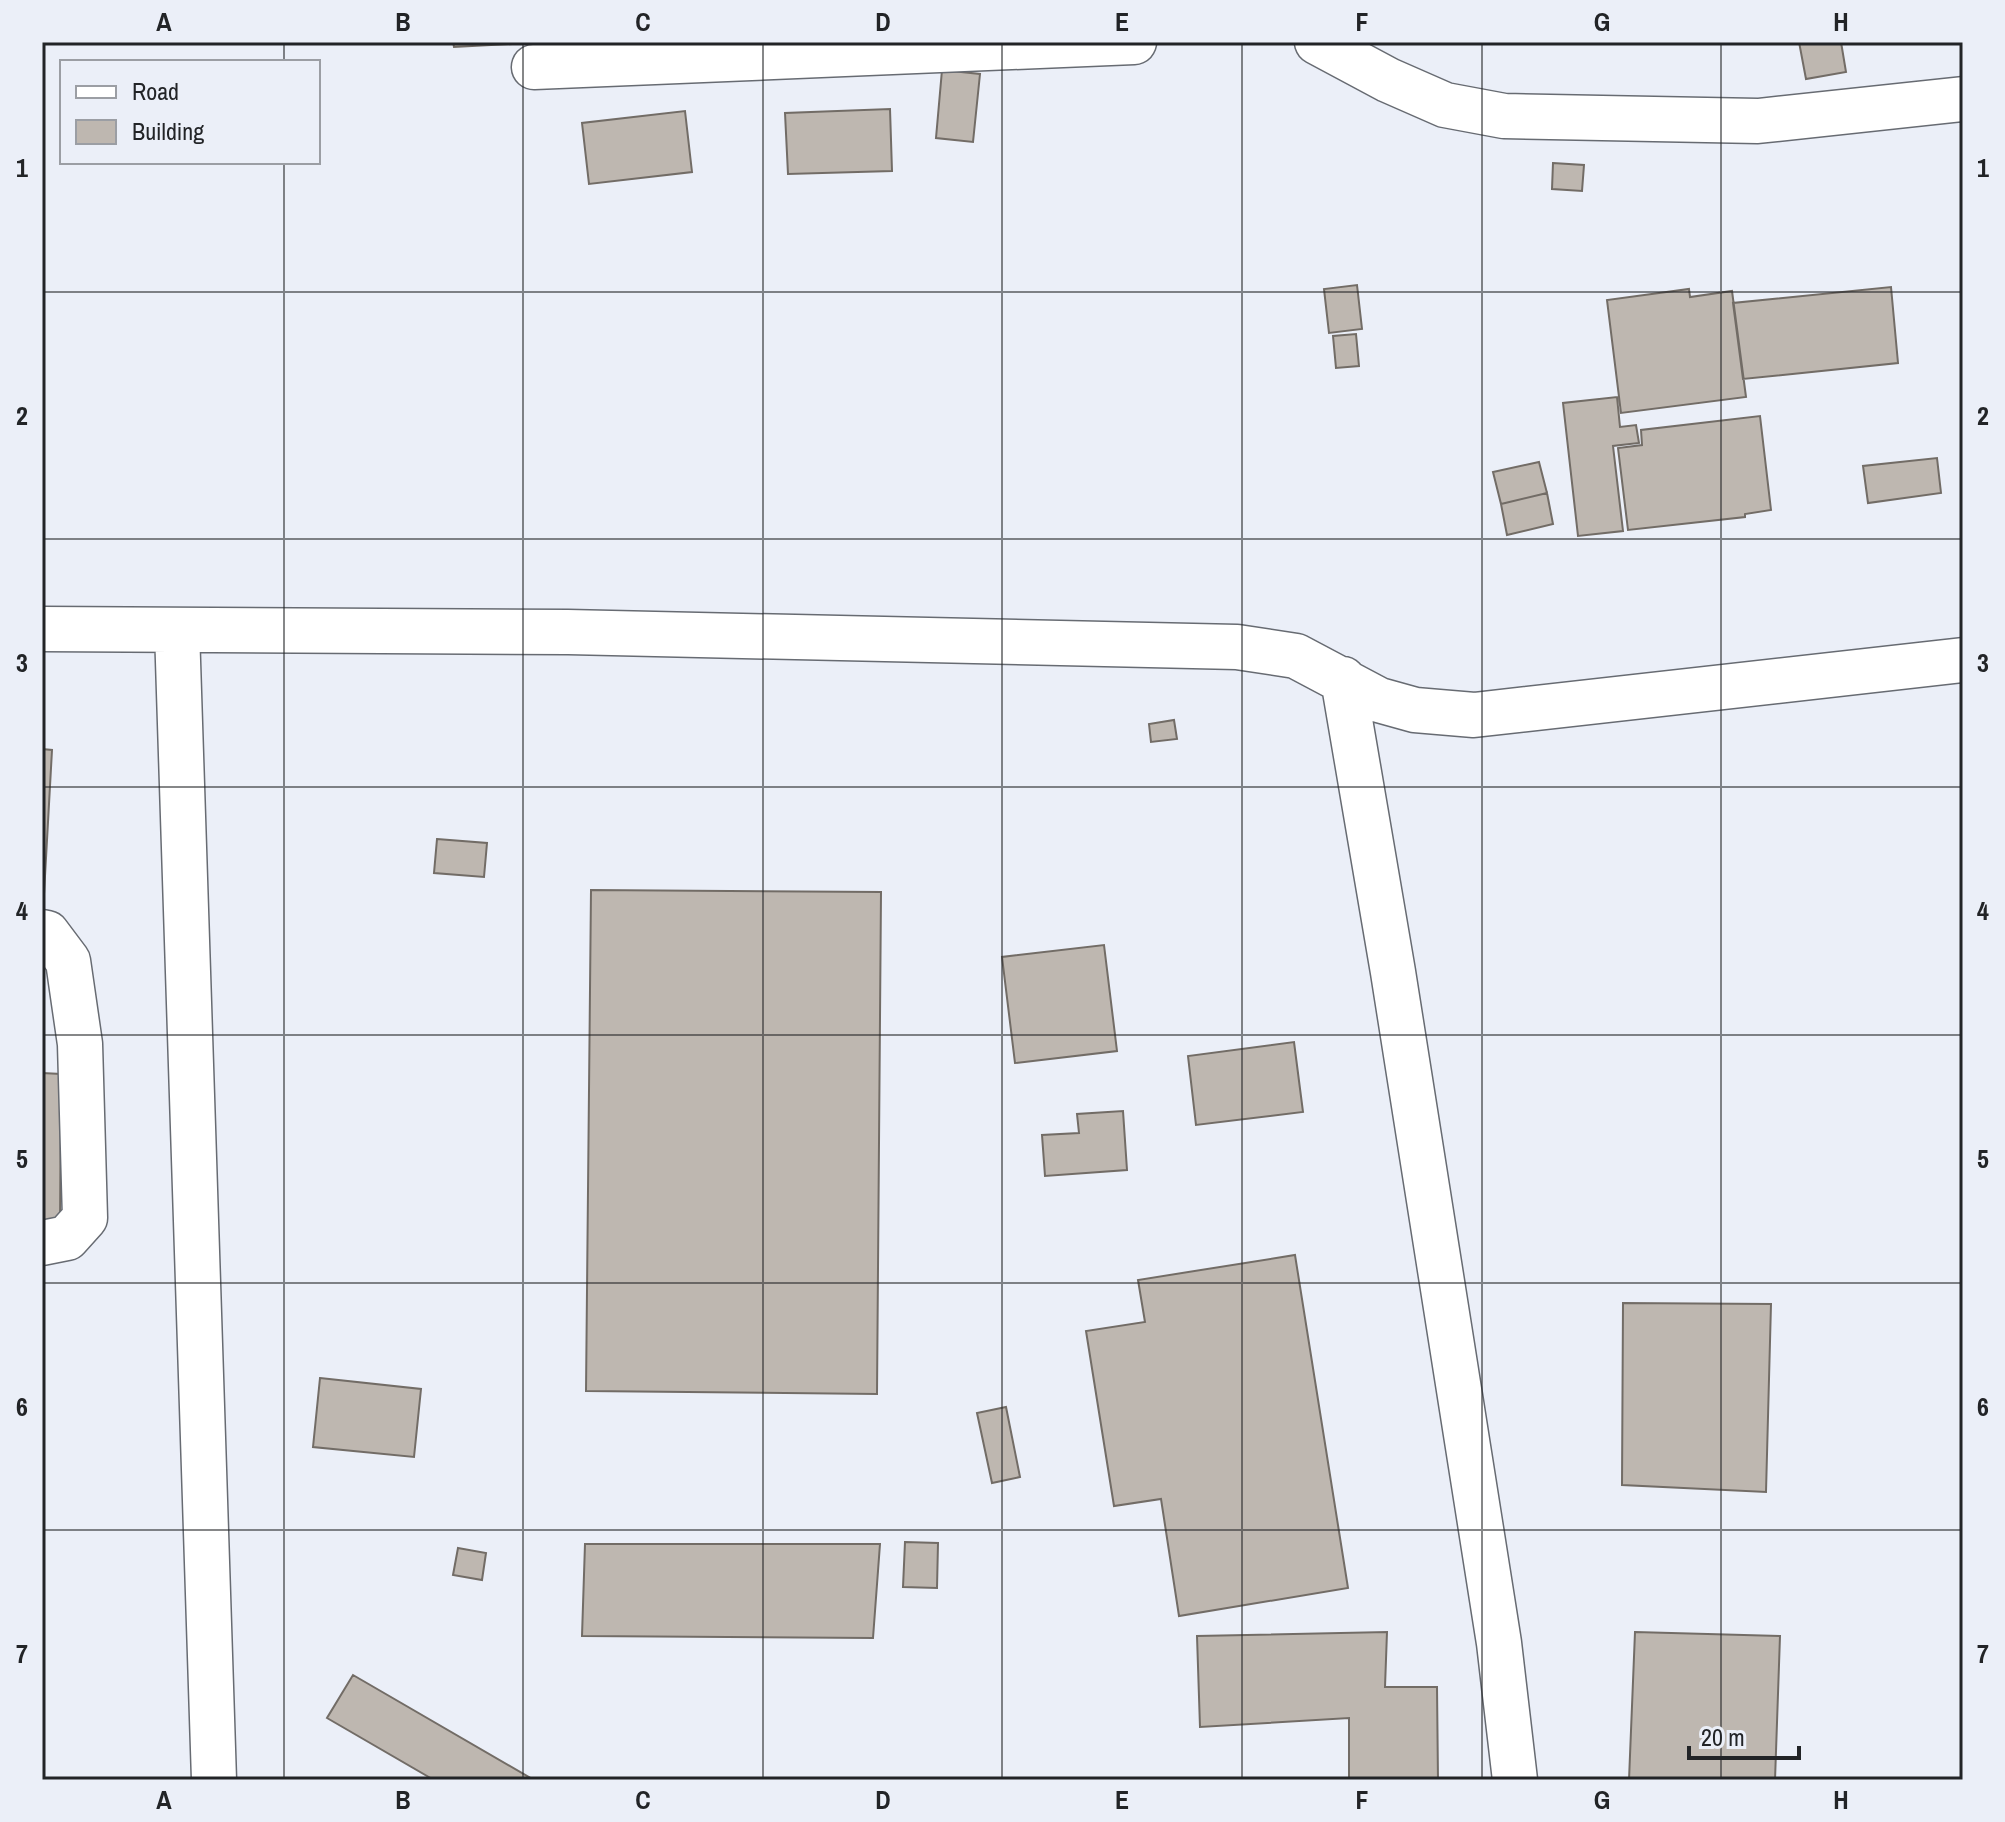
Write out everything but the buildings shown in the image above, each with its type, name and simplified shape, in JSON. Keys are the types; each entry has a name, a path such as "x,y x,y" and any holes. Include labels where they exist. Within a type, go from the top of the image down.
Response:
{"street":[{"path":"534,67 1134,42"},
{"path":"1317,42 1388,80 1445,105 1504,116 1758,121 1963,99"},
{"path":"42,629 568,632 1237,647 1296,656 1379,700 1415,710 1474,715 1963,660"},
{"path":"177,630 214,1780"},
{"path":"1343,679 1393,972 1499,1643 1515,1780"},
{"path":"42,932 47,933 68,961 80,1044 86,1162 85,1218 67,1238 42,1243"}]}
